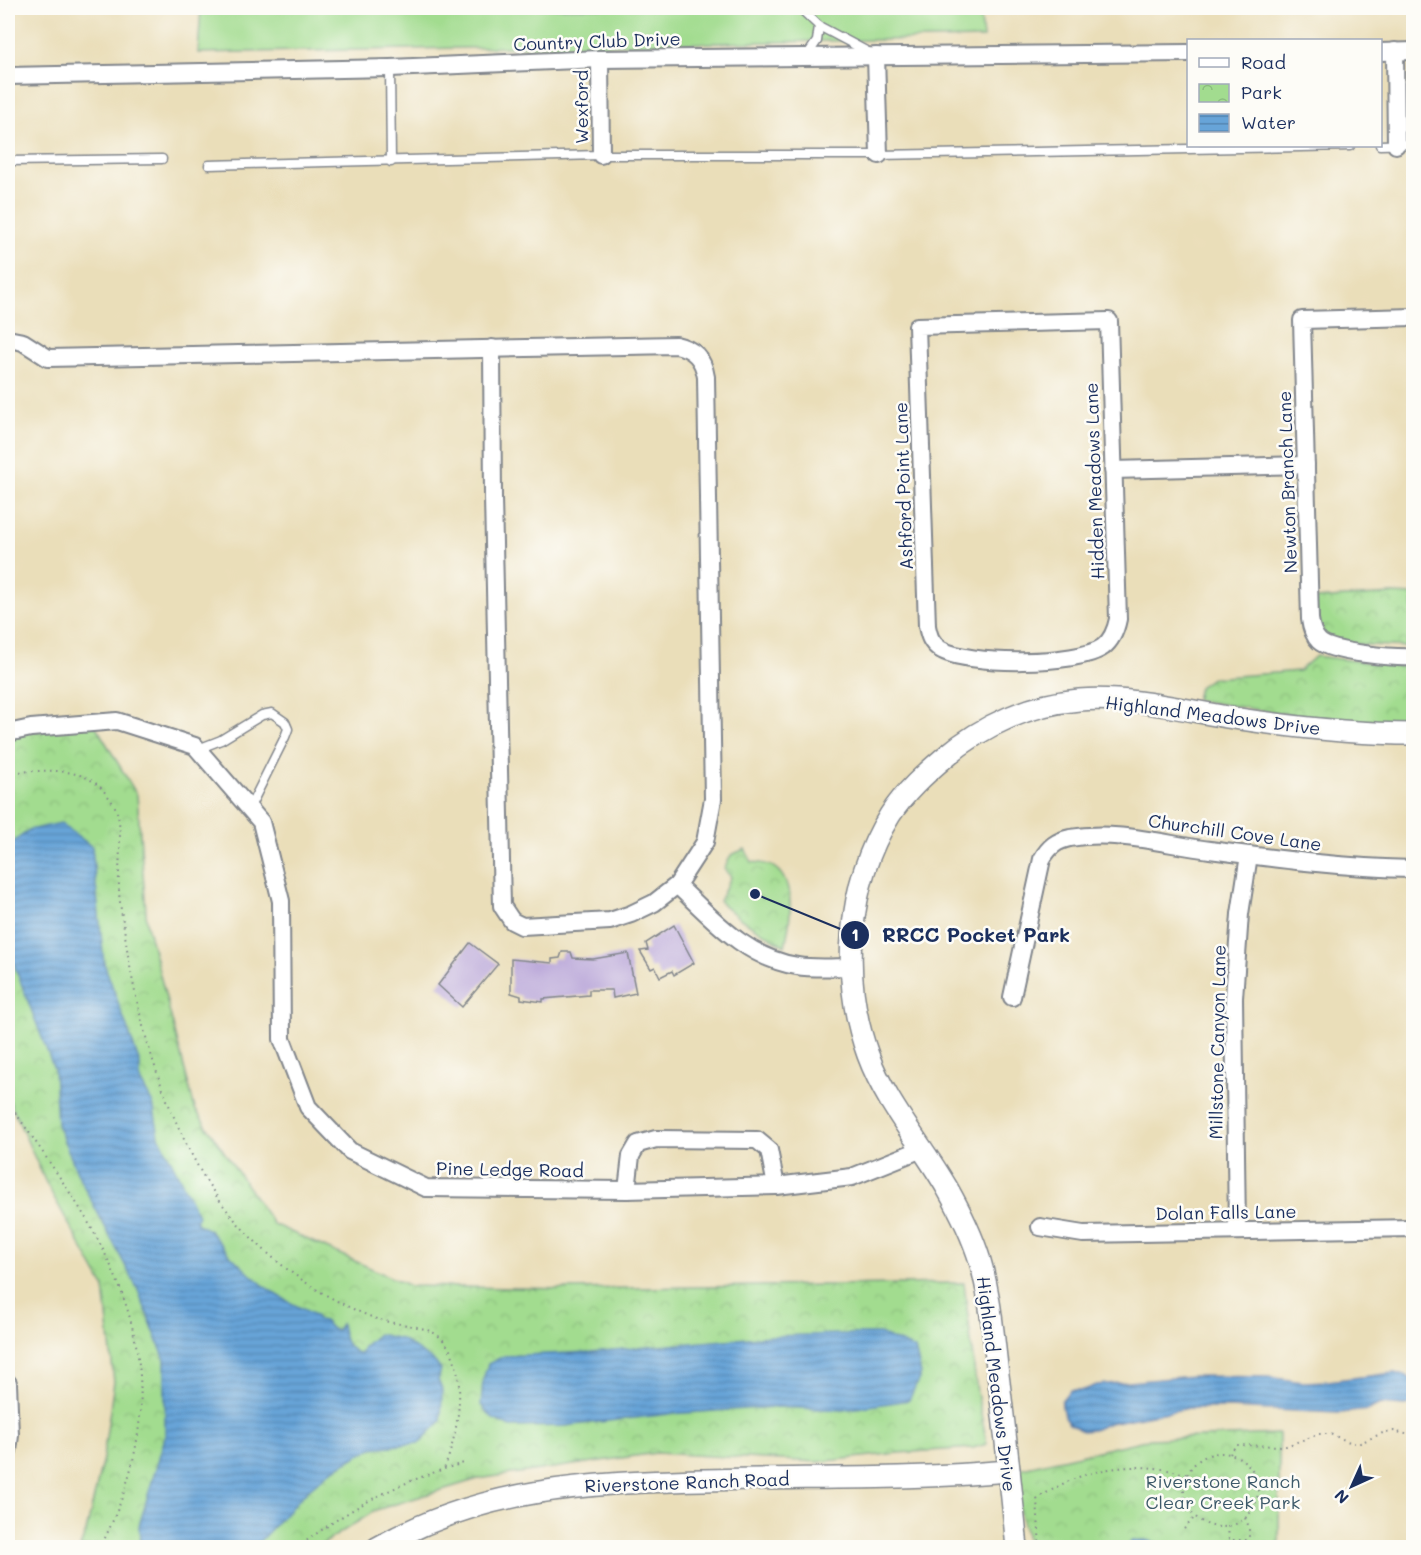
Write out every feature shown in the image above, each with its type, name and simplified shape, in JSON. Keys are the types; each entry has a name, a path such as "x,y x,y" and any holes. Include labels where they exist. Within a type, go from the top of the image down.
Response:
{"street":[{"path":"1388,145 1388,51 1413,51"},
{"name":"Country Club Drive","path":"8,76 390,68 600,59 1187,53"},
{"path":"876,56 879,155"},
{"name":"Wexford","path":"600,59 601,155"},
{"name":"Newton Branch Lane","path":"1413,317 1302,320 1312,631 1319,641 1334,649 1413,657"},
{"name":"Hidden Meadows Lane","path":"917,327 1109,321 1118,618 1110,639"},
{"name":"Ashford Point Lane","path":"917,327 927,626 930,639 934,644 955,656 1014,661 1087,653 1104,646 1110,639"},
{"path":"8,339 24,342 48,358 492,348 675,345 689,348 698,355 704,364 713,799 705,842 677,885 654,903 610,921 522,926 512,921 502,906 493,510 492,348"},
{"path":"1113,470 1306,465"},
{"name":"Highland Meadows Drive","path":"1017,1548 987,1287 972,1238 961,1213 882,1088 868,1055 859,1024 852,967 852,933 855,903 868,859 889,817 918,780 958,746 1005,718 1054,704 1106,699 1292,726 1413,734"},
{"name":"Pine Ledge Road","path":"8,733 31,728 117,721 195,746 261,822 281,901 282,1039 308,1107 350,1151 426,1188 627,1190 776,1186 852,1177 922,1149"},
{"name":"Churchill Cove Lane","path":"1012,997 1042,859 1052,844 1069,838 1114,836 1328,864 1413,869"},
{"name":"Millstone Canyon Lane","path":"1237,1231 1234,998 1240,914 1249,855"},
{"path":"677,885 733,937 754,952 777,962 800,967 852,967"},
{"path":"627,1190 631,1156 638,1144 657,1140 756,1140 769,1150 776,1186"},
{"name":"Dolan Falls Lane","path":"1040,1227 1083,1234 1413,1228"},
{"path":"8,1383 10,1435 8,1451"},
{"name":"Riverstone Ranch Road","path":"377,1548 435,1519 474,1506 527,1493 589,1484 956,1475 1009,1471"}],"lane":[{"path":"800,8 819,26 876,56"},
{"path":"806,57 817,41 819,26"},
{"path":"390,68 391,162"},
{"path":"1388,145 1413,144"},
{"path":"209,165 601,155 879,155 1298,147"},
{"path":"8,161 162,159"},
{"path":"198,750 221,740 262,716 272,713 285,722 288,729 285,737 249,809"}],"path":[{"path":"8,772 69,771 84,776 100,787 117,811 119,890 128,956 141,1024 164,1096 181,1133 212,1190 236,1222 273,1259 316,1290 354,1310 384,1322 430,1331 451,1351 458,1376 459,1413 451,1451 444,1469"},
{"path":"8,1096 15,1112 74,1200 102,1249 124,1301 139,1354 142,1387 134,1456 120,1503 100,1548"},
{"path":"1230,1454 1236,1445 1286,1446 1319,1434 1330,1434 1352,1443 1360,1443 1393,1431 1413,1436"},
{"path":"1215,1454 1230,1454 1252,1470 1258,1486 1255,1504 1245,1518 1228,1526 1211,1525 1191,1511 1185,1497 1188,1475 1202,1459 1215,1454"},
{"path":"297,1548 350,1511 385,1491 464,1463"},
{"path":"1040,1548 1038,1500 1065,1482 1087,1474 1131,1467 1172,1470 1188,1475"},
{"path":"1184,1529 1196,1516"},
{"path":"1245,1518 1249,1527 1249,1548"},
{"path":"1228,1526 1229,1540 1249,1540"}],"green space":[{"path":"201,8 980,8 983,38 198,53"},
{"path":"1393,594 1413,595 1413,645 1409,647 1332,643 1318,631 1315,599"},
{"path":"1316,656 1413,668 1413,722 1345,721 1196,700 1199,687 1212,678 1299,671"},
{"path":"94,723 137,795 147,925 195,1109 273,1224 410,1286 567,1289 964,1283 977,1393 987,1444 973,1448 818,1462 656,1453 478,1479 376,1510 318,1547 80,1547 86,1532 103,1458 114,1382 104,1287 46,1183 8,1098 8,733"},
{"path":"745,849 752,862 773,866 787,884 790,916 785,946 739,918 719,901 731,877 724,869 731,855"},
{"name":"Riverstone Ranch Clear Creek Park","path":"1279,1434 1279,1547 1029,1547 1009,1471 1150,1439"}],"water":[{"path":"61,823 92,847 104,963 140,1064 140,1080 153,1104 159,1136 198,1215 196,1221 198,1224 209,1230 228,1253 268,1289 315,1315 318,1320 324,1321 332,1329 337,1330 341,1324 346,1342 355,1352 360,1354 363,1347 378,1334 401,1339 435,1362 441,1370 438,1380 442,1390 441,1421 419,1443 372,1448 332,1470 308,1490 254,1547 143,1547 140,1540 139,1526 165,1437 165,1360 138,1290 80,1179 57,1124 54,1069 8,949 8,846 29,830"},
{"path":"880,1334 915,1349 921,1374 909,1400 843,1410 775,1407 669,1414 565,1426 511,1427 493,1419 481,1405 483,1380 488,1364 504,1356 591,1352 770,1336"},
{"path":"1394,1373 1413,1380 1413,1403 1405,1406 1380,1404 1368,1410 1340,1413 1189,1408 1109,1423 1093,1430 1082,1431 1069,1424 1064,1416 1061,1401 1070,1390 1084,1390 1097,1385 1193,1376 1268,1377 1303,1382"},
{"path":"1145,1540 1164,1547 1126,1547 1132,1541"}],"building":[{"path":"674,925 694,963 674,975 672,971 660,977 655,967 651,969 640,951 648,950 646,943"},
{"path":"470,943 498,964 462,1007 438,985"},
{"path":"562,952 571,952 573,958 593,959 628,953 636,993 613,998 612,990 589,990 589,995 543,999 543,1002 521,999 521,996 511,993 511,959 552,963 552,959 560,958"}],"place":[{"name":"RRCC Pocket Park","path":"755,894"}]}
